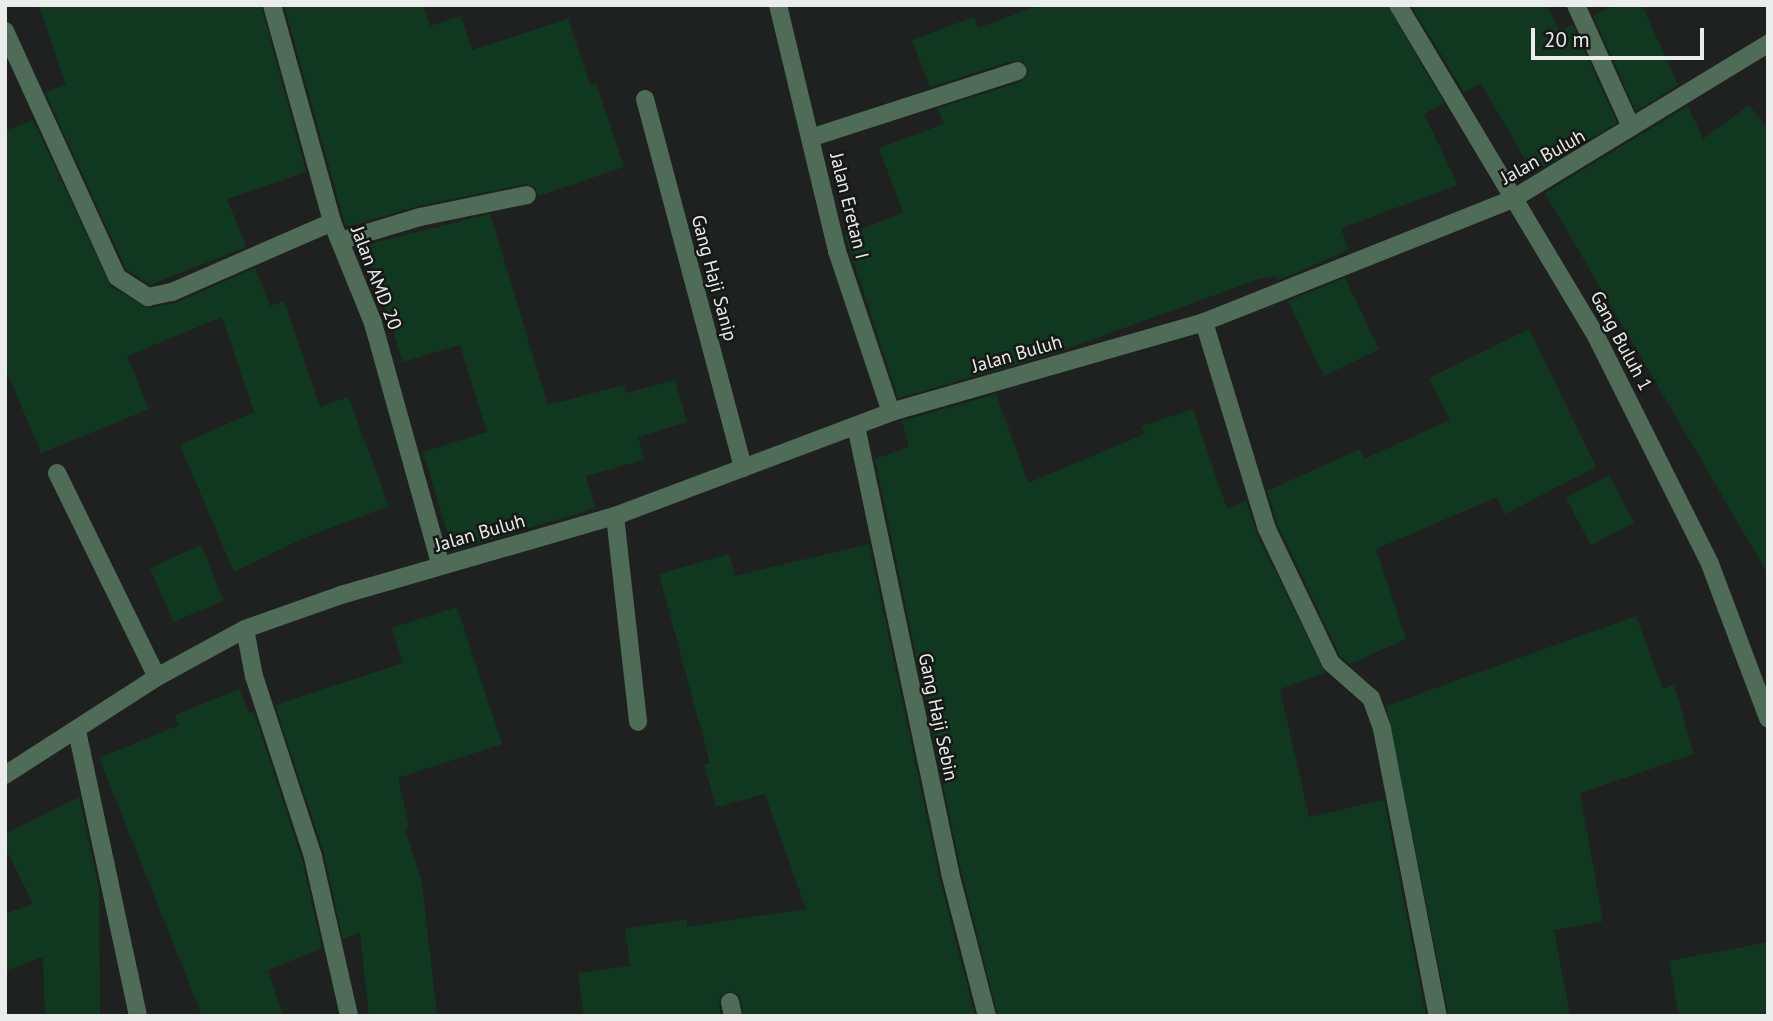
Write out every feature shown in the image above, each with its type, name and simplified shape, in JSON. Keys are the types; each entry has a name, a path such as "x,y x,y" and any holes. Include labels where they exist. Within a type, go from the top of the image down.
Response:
{"street":[{"name":"Jalan AMD 20","path":"272,5 332,222 373,323 441,566"},
{"name":"Jalan Eretan I","path":"778,5 836,251 891,412"},
{"name":"Gang Buluh 1","path":"1398,5 1511,200 1542,241 1594,332 1710,564 1768,718"},
{"path":"1576,5 1631,128"},
{"path":"5,31 117,277 148,297 172,292 332,222"},
{"name":"Jalan Buluh","path":"5,775 157,677 245,629 341,594 614,516 891,412 1204,322 1511,200 1768,44"},
{"path":"810,138 1017,71"},
{"name":"Gang Haji Sanip","path":"645,99 743,468"},
{"path":"340,241 419,217 527,195"},
{"path":"1204,322 1267,529 1331,663 1371,698 1382,729 1438,1016"},
{"name":"Gang Haji Sebin","path":"856,426 950,873 987,1016"},
{"path":"57,473 157,677"},
{"path":"614,516 638,722"},
{"path":"245,629 254,676 313,857 349,1016"},
{"path":"77,731 138,1016"}],"building":[{"path":"39,5 261,5 306,172 227,199 246,247 150,285 126,269 45,92 66,85"},
{"path":"284,5 423,5 430,26 461,16 472,50 568,19 590,85 596,83 624,167 538,196 535,187 525,184 418,206 346,227"},
{"path":"1040,5 1387,5 1444,103 1424,114 1458,185 1341,228 1349,250 1278,280 1275,276 1259,279 1052,354 898,398 845,235 903,213 879,148 944,124 938,108 1020,82 1028,73 1024,62 1014,60 930,87 912,40 974,17 978,28"},
{"path":"1411,5 1547,5 1559,31 1573,25 1617,123 1533,173 1481,83 1464,92"},
{"path":"1615,5 1642,5 1678,85 1636,111 1593,16"},
{"path":"1749,105 1768,130 1768,574 1545,193 1688,106 1703,139"},
{"path":"33,120 111,287 150,308 176,303 255,268 270,306 284,301 320,407 348,397 389,506 304,538 234,572 180,445 254,412 222,317 127,356 149,409 41,453 5,367 5,131"},
{"path":"490,214 548,405 624,385 626,393 675,380 687,422 638,437 644,460 586,476 595,508 453,551 423,452 487,432 460,345 403,362 365,245"},
{"path":"1345,278 1379,349 1324,376 1288,301"},
{"path":"1529,329 1596,467 1505,514 1497,497 1376,549 1406,639 1350,664 1340,656 1278,525 1267,491 1360,449 1364,459 1450,420 1429,378"},
{"path":"996,394 1028,483 1145,434 1142,426 1193,409 1227,509 1246,501 1257,534 1325,673 1280,689 1309,817 1384,800 1426,1016 998,1016 961,870 875,459 909,447 902,421"},
{"path":"1609,475 1634,523 1591,545 1566,498"},
{"path":"869,544 939,875 975,1016 744,1016 739,995 728,991 719,999 721,1016 584,1016 578,973 630,966 625,929 686,919 687,927 806,909 765,794 716,807 704,764 710,763 659,574 729,554 735,576"},
{"path":"201,545 224,601 173,622 150,568"},
{"path":"457,607 502,744 398,778 409,828 405,829 422,883 437,1016 369,1016 360,932 343,939 324,853 275,705 403,663 392,628"},
{"path":"1636,616 1663,689 1674,685 1694,754 1580,793 1603,921 1554,930 1570,1016 1449,1016 1386,706"},
{"path":"239,689 249,713 254,712 302,860 322,948 268,970 283,1016 202,1016 99,758 179,725 175,715"},
{"path":"79,797 99,889 100,1016 45,1016 43,957 5,971 5,914 33,904 5,847 5,834"},
{"path":"1768,942 1768,1016 1679,1016 1669,961"}]}
